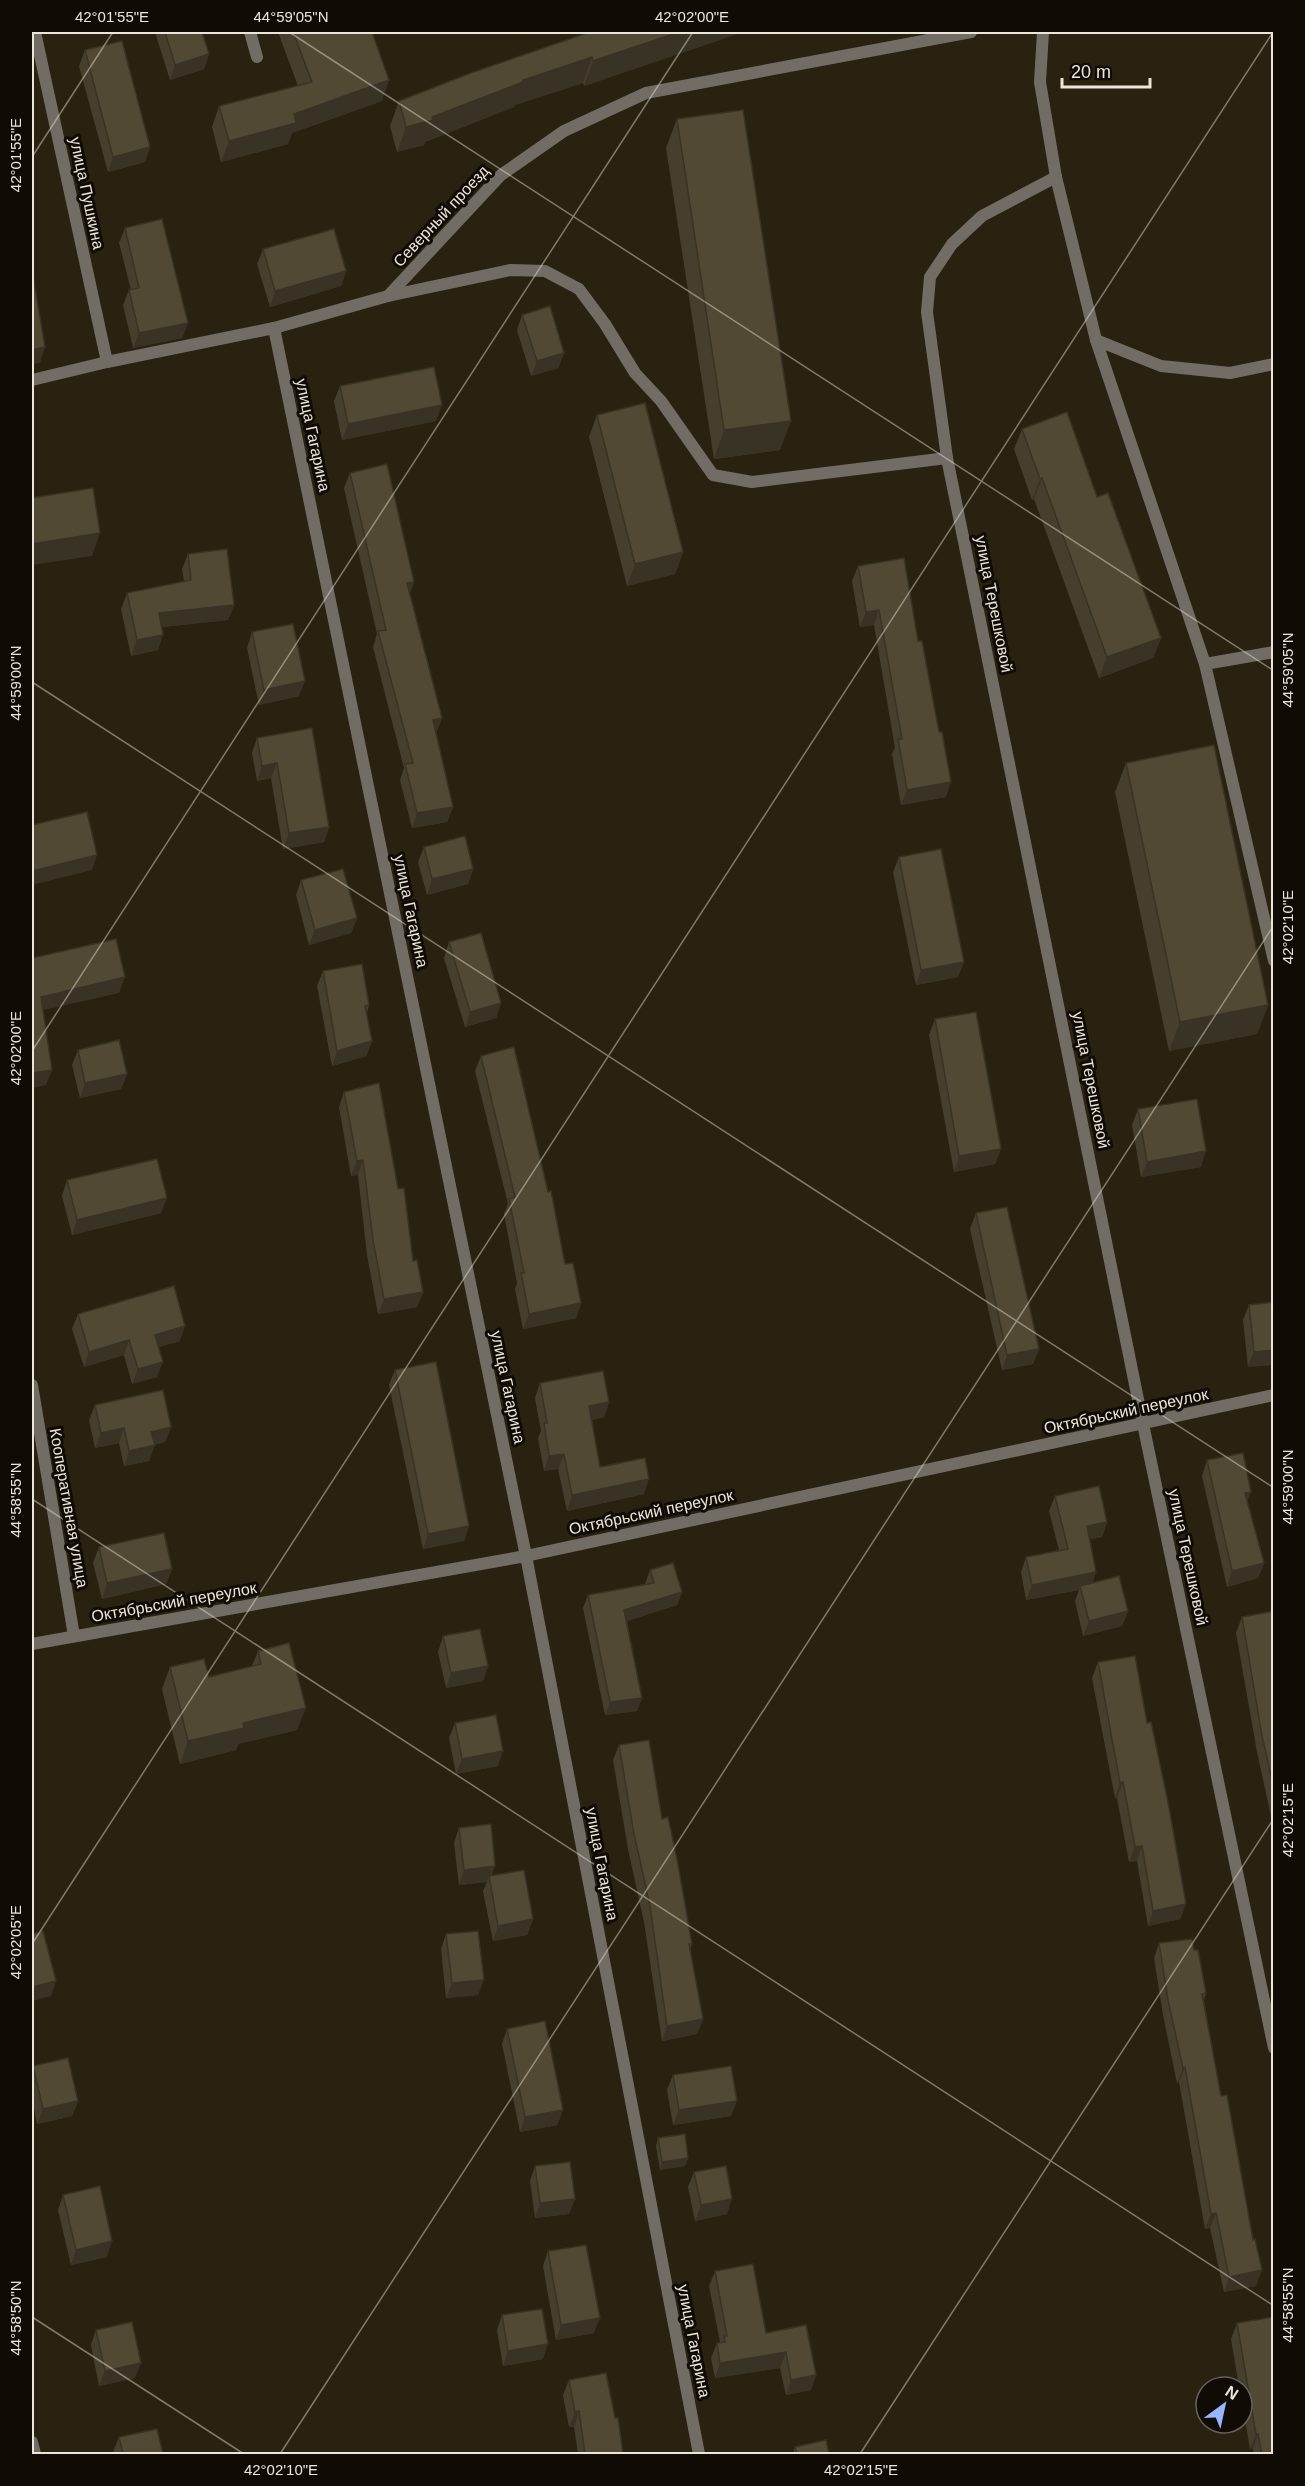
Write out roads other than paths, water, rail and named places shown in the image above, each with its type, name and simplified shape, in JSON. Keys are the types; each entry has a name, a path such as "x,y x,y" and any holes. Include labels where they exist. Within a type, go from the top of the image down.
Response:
{"street":[{"name":"улица Пушкина","path":"36,32 106,362"},
{"path":"250,32 258,57"},
{"name":"Северный проезд","path":"388,296 501,175 564,131 646,93 971,32"},
{"path":"1043,32 1040,82 1056,177 1096,340 1205,664 1274,961"},
{"name":"улица Терешковой","path":"1056,177 982,216 952,244 930,277 927,312 947,458 1143,1424 1274,2048"},
{"path":"32,380 106,362 274,328 388,296 510,270 545,271 579,289 605,324 635,373 661,401 713,475 752,482 947,458"},
{"name":"улица Гагарина","path":"274,328 526,1556 699,2454"},
{"path":"1096,340 1161,366 1230,374 1274,364"},
{"path":"1205,664 1274,652"},
{"name":"Кооперативная улица","path":"32,1385 74,1636"},
{"name":"Октябрьский переулок","path":"32,1644 526,1556 1274,1395"},
{"path":"32,2442 35,2454"}]}
